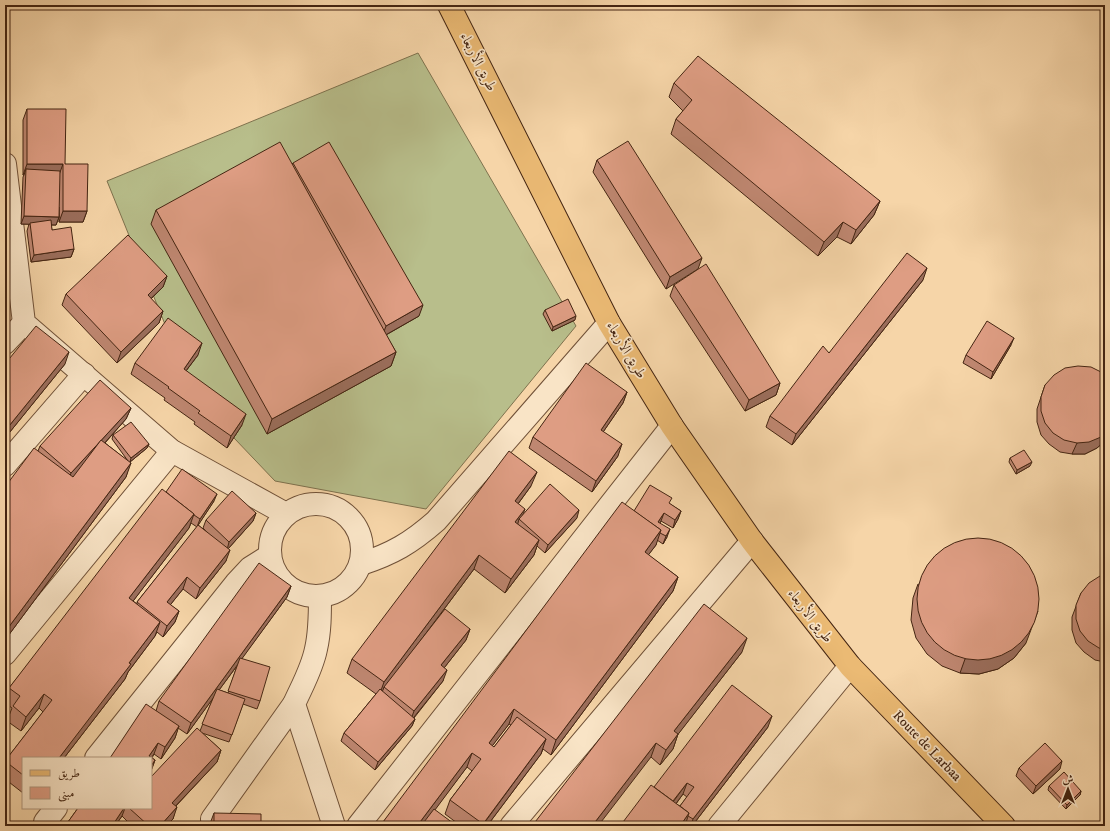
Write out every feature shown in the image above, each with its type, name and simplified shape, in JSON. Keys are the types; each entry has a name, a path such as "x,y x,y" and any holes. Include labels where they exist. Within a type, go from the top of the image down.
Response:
{"main road":[{"name":"طريق الأربعاء","path":"449,5 609,323 672,426 752,541 850,666"},
{"name":"Route de Larbaa","path":"850,666 1004,826"}],"street":[{"path":"5,164 24,323 172,450 286,514"},
{"path":"5,343 24,323"},
{"path":"360,564 397,551 416,539 436,521 609,323"},
{"path":"5,465 84,374"},
{"path":"358,826 672,426"},
{"path":"5,654 172,450"},
{"path":"313,504 328,505 342,511 353,521 360,534 363,549 360,564 352,580 338,591 320,596 302,595 287,587 275,573 269,556 270,541 275,526 286,514 298,506 313,504"},
{"path":"511,826 752,541"},
{"path":"97,757 236,583 250,568 269,556"},
{"path":"212,819 294,704 309,673 316,649 319,627 320,596"},
{"path":"719,826 850,666"},
{"path":"294,704 334,826"}],"green space":[{"path":"418,53 576,326 426,509 275,481 194,396 107,181"}],"building":[{"path":"698,56 880,201 856,230 843,222 824,242 676,119 692,100 674,83"},
{"path":"27,109 66,109 65,164 88,164 87,211 63,211 63,164 27,164"},
{"path":"628,141 702,258 670,277 597,160"},
{"path":"280,142 396,352 272,419 156,210"},
{"path":"329,142 423,305 386,326 293,163"},
{"path":"26,169 60,171 59,217 24,216"},
{"path":"51,220 52,230 71,227 74,249 34,255 30,223"},
{"path":"128,235 167,276 148,295 163,311 121,352 66,294"},
{"path":"907,253 927,268 796,434 770,416 823,346 829,353"},
{"path":"706,264 780,383 749,400 674,285"},
{"path":"568,299 576,316 553,327 545,310"},
{"path":"168,318 202,343 184,369 246,414 231,436 198,413 200,411 135,363"},
{"path":"987,321 1014,338 993,372 966,355"},
{"path":"36,326 69,352 9,426 5,423 5,364"},
{"path":"586,363 627,392 601,430 622,444 596,481 533,437"},
{"path":"1078,366 1091,367 1105,375 1105,433 1101,437 1089,442 1077,443 1064,440 1053,433 1045,423 1041,411 1041,397 1045,385 1054,375 1065,368"},
{"path":"100,380 131,408 71,473 40,446"},
{"path":"131,422 149,444 131,458 113,435"},
{"path":"101,440 131,463 5,632 5,487 34,448 73,477"},
{"path":"1024,450 1032,462 1017,470 1010,458"},
{"path":"509,451 537,472 515,501 525,509 515,522 539,540 511,579 479,555 384,682 352,659"},
{"path":"182,469 217,494 200,519 166,492"},
{"path":"550,484 579,510 548,545 519,519"},
{"path":"650,485 672,498 669,503 681,511 675,520 664,513 658,522 670,529 666,536 660,533 661,530 634,511"},
{"path":"162,489 194,514 129,598 160,622 129,663 131,664 60,757 22,757 22,774 5,761 52,700 44,694 26,717 13,706 20,696 9,688"},
{"path":"232,491 256,513 229,542 206,520"},
{"path":"622,502 661,530 645,552 678,577 556,740 514,709 489,743 494,747 517,717 546,739 483,824 450,800 481,759 472,753 417,826 380,826"},
{"path":"198,525 230,550 200,588 187,577 167,602 179,611 167,626 137,602"},
{"path":"978,538 990,539 1001,543 1012,548 1021,556 1029,565 1034,576 1038,587 1038,611 1034,622 1029,633 1021,642 1012,650 1001,655 990,659 978,660 966,659 955,655 944,650 935,642 927,633 922,622 918,611 917,599 918,587 922,576 927,565 935,556 944,548 955,543 966,539"},
{"path":"259,563 291,586 191,723 159,701"},
{"path":"1105,575 1105,650 1088,641 1080,631 1076,619 1076,605 1081,593 1089,583 1100,576"},
{"path":"704,604 747,638 674,731 678,734 666,750 656,743 592,826 532,826"},
{"path":"445,609 470,629 441,665 447,670 414,711 384,687"},
{"path":"240,658 270,667 260,701 228,691"},
{"path":"732,685 772,716 693,819 688,816 689,813 680,806 694,787 687,783 673,801 654,787"},
{"path":"217,689 245,699 232,735 202,724"},
{"path":"380,689 415,719 378,762 344,733"},
{"path":"146,704 179,726 165,747 158,743 149,756 150,757 111,757"},
{"path":"197,728 221,750 172,803 177,807 160,826 149,826 130,809 152,809 152,776"},
{"path":"1045,743 1062,761 1036,786 1019,768"},
{"path":"1064,772 1081,791 1067,805 1049,786"},
{"path":"651,785 689,813 680,826 620,826"},
{"path":"77,809 123,809 112,826 74,826 68,822"},
{"path":"434,809 457,826 421,826"},
{"path":"214,813 261,814 261,826 214,826"},
{"path":"5,819 9,822 7,826 5,826"}]}
